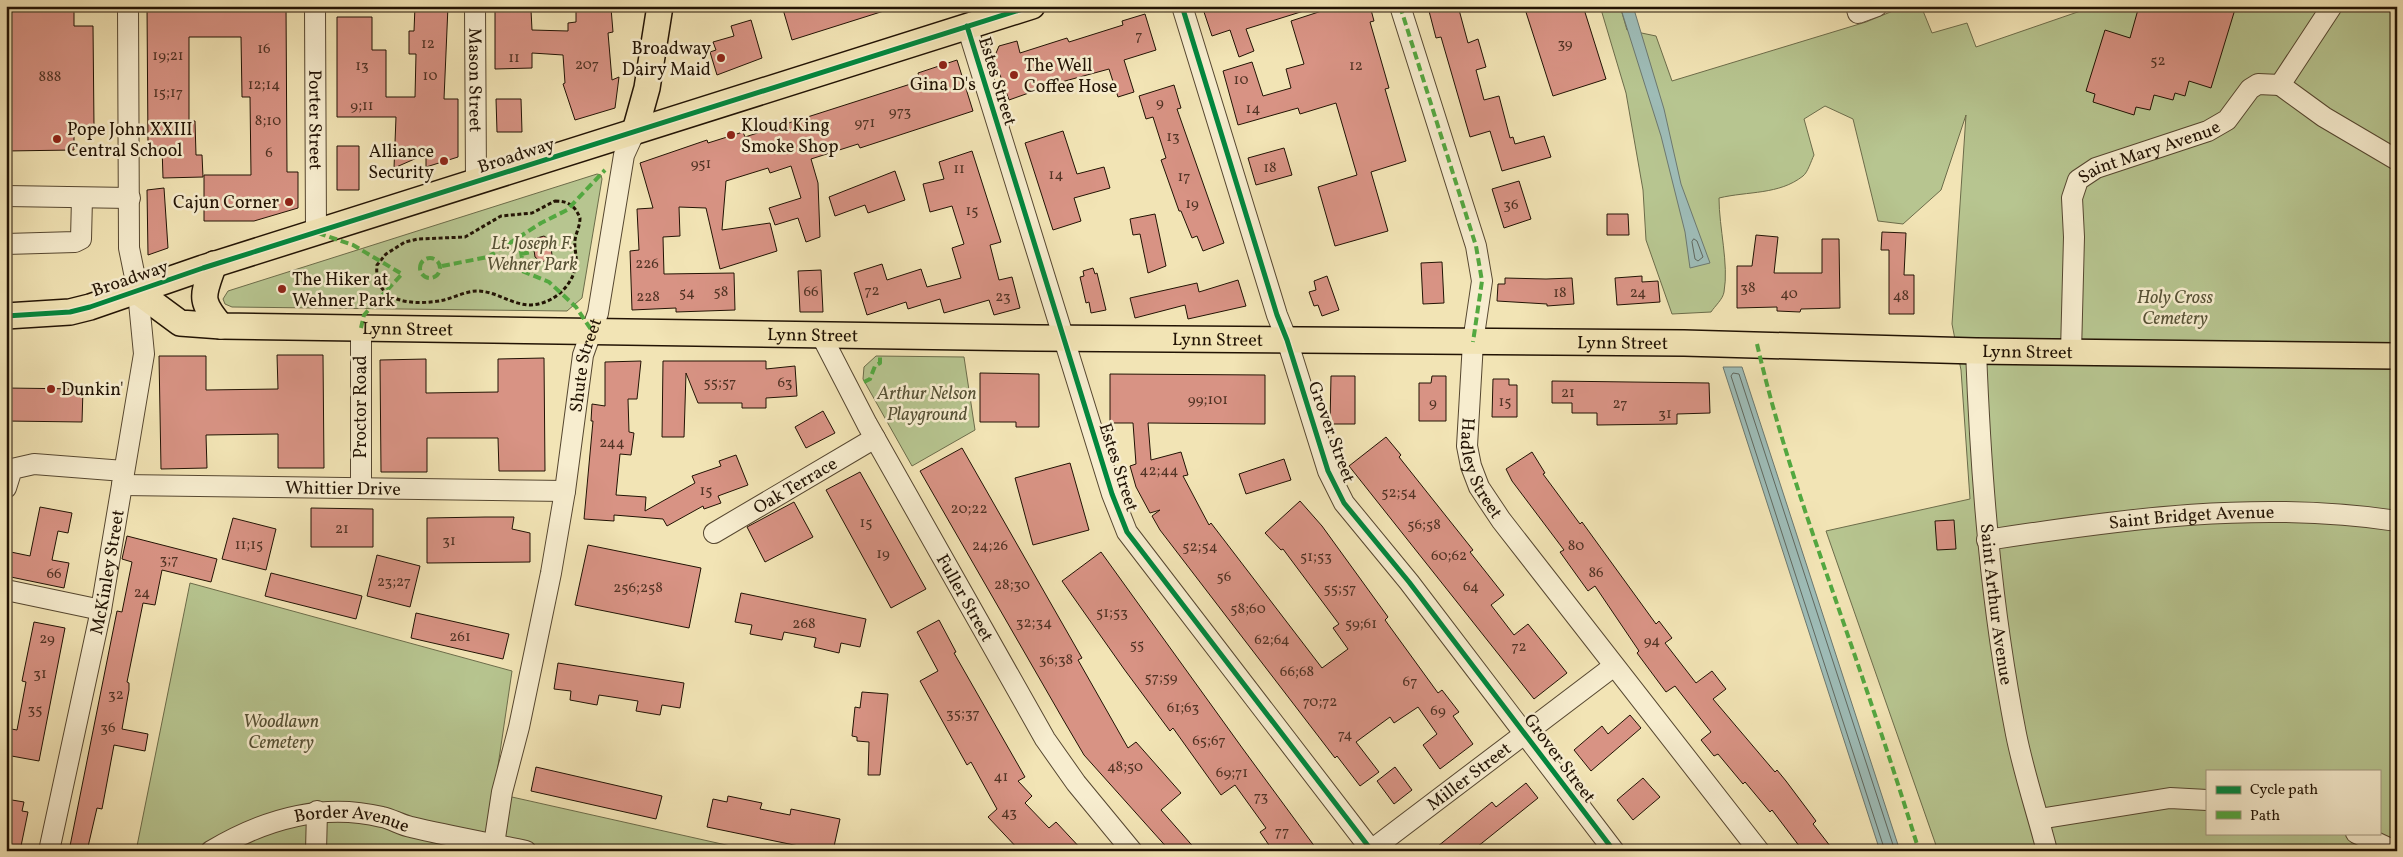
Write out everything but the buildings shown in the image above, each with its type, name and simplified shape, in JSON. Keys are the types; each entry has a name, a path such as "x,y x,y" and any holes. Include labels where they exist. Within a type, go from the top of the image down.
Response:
{"main road":[{"name":"Shute Street","path":"635,131 646,88 660,6"},
{"name":"Broadway","path":"6,316 70,312 138,292 214,264 1032,6"},
{"path":"214,264 203,296 209,312 221,326"},
{"name":"Lynn Street","path":"138,292 180,322 221,326 820,333 1063,338 1684,343 1976,351 2397,356"}],"street":[{"name":"McKinley Street","path":"49,851 101,610 144,354 138,292 129,248 128,6"},
{"name":"Porter Street","path":"315,6 316,232"},
{"name":"Mason Street","path":"475,6 476,182"},
{"name":"Grover Street","path":"1182,6 1277,315 1287,340 1328,471 1344,503 1409,582 1614,851"},
{"name":"Hadley Street","path":"1400,6 1476,246 1482,281 1473,342 1467,446 1471,466 1479,487 1501,520 1759,851"},
{"path":"1857,10 1877,6"},
{"path":"2332,6 2280,85 2324,117 2397,160"},
{"name":"Estes Street","path":"967,26 1112,494 1127,532 1371,850"},
{"name":"Saint Mary Avenue","path":"2071,352 2074,238 2072,198 2078,180 2096,168 2208,131 2227,120 2250,89 2258,84 2280,85"},
{"name":"Shute Street","path":"493,847 502,796 519,727 565,491 583,355 599,307 624,155 635,131"},
{"path":"6,196 130,198"},
{"path":"6,244 75,242 81,239 82,198"},
{"name":"Proctor Road","path":"361,328 361,486"},
{"name":"Fuller Street","path":"820,333 838,372 1046,739 1076,784 1132,851"},
{"name":"Saint Arthur Avenue","path":"1976,351 1980,454 1987,540 2000,646 2016,736 2047,851"},
{"name":"Oak Terrace","path":"714,533 875,438"},
{"name":"Whittier Drive","path":"6,488 12,469 34,464 123,478 565,491"},
{"name":"Saint Bridget Avenue","path":"1987,540 2111,521 2220,512 2280,512 2397,521"},
{"path":"6,590 101,610"},
{"name":"Miller Street","path":"1371,850 1614,666"},
{"path":"2039,819 2170,798 2206,800"},
{"path":"316,851 317,811"},
{"name":"Border Avenue","path":"211,851 241,834 281,819 317,811 381,817 411,827 493,847 526,851"},
{"path":"2358,834 2395,851"}],"path":[{"path":"555,201 564,201 572,205 580,218 575,240 577,263 574,272 560,293 543,302 529,304 515,302 489,292 475,291 426,302 410,302 384,293 377,279 377,265 386,254 405,242 418,239 465,236 501,216 532,213 555,201"}],"green space":[{"name":"Holy Cross Cemetery","path":"1600,6 1620,6 1627,30 1656,36 1672,81 1866,22 1905,6 1921,6 1932,33 1967,23 1976,47 2095,6 2397,6 2397,851 1938,851 1826,531 1970,499 1961,370 1952,324 1966,115 1941,190 1903,224 1878,221 1853,119 1825,106 1804,119 1814,155 1803,176 1784,186 1763,192 1719,198 1725,258 1725,281 1721,300 1711,312 1672,314 1646,240 1643,190 1626,93"},
{"name":"Lt. Joseph F. Wehner Park","path":"597,174 601,175 602,179 582,298 567,311 232,307 225,304 223,299 228,291"},
{"name":"Arthur Nelson Playground","path":"876,356 964,357 975,430 912,466 863,379 864,367"},
{"name":"Woodlawn Cemetery","path":"190,583 512,671 494,793 753,851 136,851"}],"water":[{"path":"1620,6 1633,6 1664,109 1681,184 1710,263 1690,268 1685,232 1661,136"},
{"path":"1723,367 1742,367 1900,851 1880,851"}],"marked path":[{"path":"1400,6 1476,246 1482,281 1473,342"},
{"path":"488,257 541,223 567,210 605,170"},
{"path":"318,233 353,245 402,274 364,315 361,328"},
{"path":"519,238 524,272"},
{"path":"521,254 532,252"},
{"path":"442,266 488,257 549,282 576,307 592,331"},
{"path":"426,258 434,258 440,264 440,268 440,272 434,278 426,278 420,272 420,264 426,258"},
{"path":"1757,344 1774,409 1813,536 1878,724 1919,851"},
{"path":"864,382 870,379 875,366 880,363 880,356"}],"cycle path":[{"path":"6,316 70,312 90,307 203,268 1032,6"},
{"path":"1182,6 1277,315 1287,340 1328,471 1344,503 1409,582 1614,851"},
{"path":"967,26 1112,494 1127,532 1372,851"}],"place":[{"name":"Broadway Dairy Maid","path":"721,58"},
{"name":"Gina D's","path":"943,65"},
{"name":"The Well Coffee Hose","path":"1014,75"},
{"name":"Kloud King Smoke Shop","path":"731,135"},
{"name":"Pope John XXIII Central School","path":"57,139"},
{"name":"Alliance Security","path":"444,161"},
{"name":"Cajun Corner","path":"289,202"},
{"name":"The Hiker at Wehner Park","path":"282,289"},
{"name":"Dunkin'","path":"51,389"}]}
